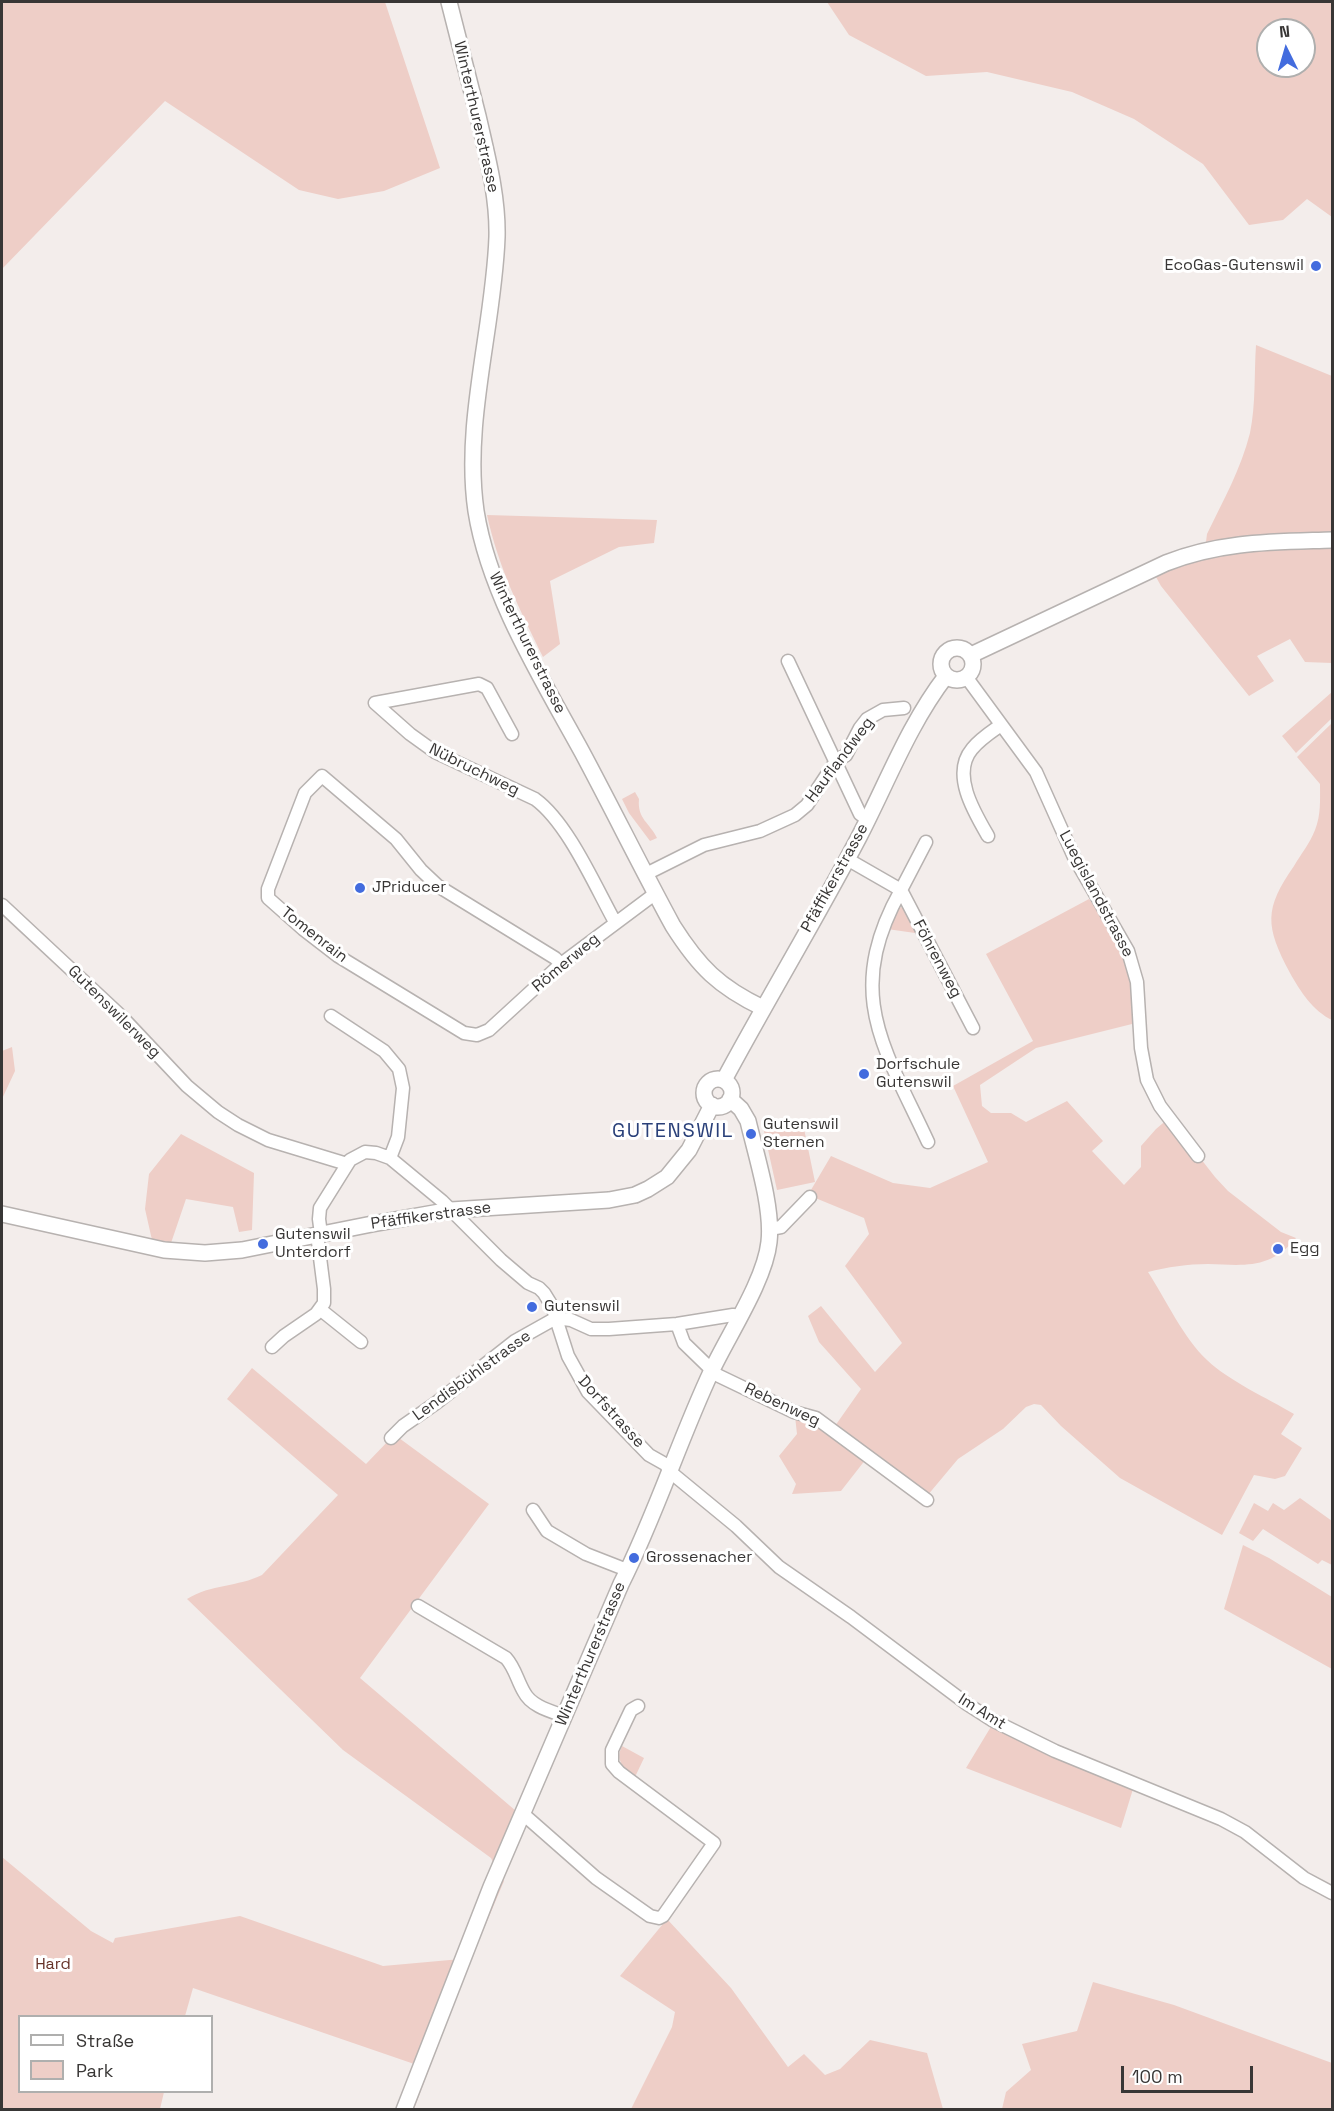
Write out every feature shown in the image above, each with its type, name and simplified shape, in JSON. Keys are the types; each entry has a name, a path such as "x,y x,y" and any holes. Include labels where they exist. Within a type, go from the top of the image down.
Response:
{"main road":[{"name":"Winterthurerstrasse","path":"450,2 487,156 493,187 496,223 494,279 474,445 474,491 480,530 497,585 673,926 699,963 721,984 763,1008"},
{"name":"Pfäffikerstrasse","path":"724,1080 868,820 915,724 946,676 941,664 946,652 960,648 971,655 1167,563 1197,552 1236,544 1332,540"},
{"path":"946,676 960,681 967,678 974,668 971,655"},
{"path":"714,1080 724,1080 731,1089 730,1100 724,1105 712,1105 705,1097 706,1086 714,1080"},
{"name":"Winterthurerstrasse","path":"404,2109 461,1959 670,1470 710,1367 732,1316 765,1261 770,1229 767,1204 748,1121 741,1109 730,1100"},
{"name":"Pfäffikerstrasse","path":"2,1214 164,1250 232,1251 451,1210 609,1200 635,1195 659,1183 680,1163 696,1139 712,1105"}],"street":[{"path":"788,661 860,814 868,820"},
{"name":"Luegislandstrasse","path":"967,678 1036,772 1079,867 1128,951 1137,982 1141,1048 1147,1080 1160,1106 1198,1156"},
{"name":"Nübruchweg","path":"512,734 487,688 479,684 375,703 410,735 435,752 535,799 545,806 561,825 615,922"},
{"name":"Hauflandweg","path":"646,874 704,845 760,831 790,818 807,805 836,761 846,755 867,718 883,710 904,708"},
{"path":"988,836 972,805 963,771 971,749 1001,725"},
{"name":"Tomenrain","path":"479,1035 464,1033 338,956 268,898 266,894 305,794 322,776 396,838 438,886 555,958 561,964"},
{"path":"926,842 885,921 873,966 873,1005 886,1053 928,1142"},
{"path":"847,859 901,890"},
{"name":"Föhrenweg","path":"901,890 973,1028"},
{"name":"Römerweg","path":"479,1035 489,1030 561,964 656,893"},
{"name":"Gutenswilerweg","path":"2,905 122,1017 187,1086 227,1118 268,1140 347,1164"},
{"path":"272,1347 321,1310 324,1290 319,1219 321,1208 347,1164 354,1156 365,1152 390,1158 398,1137 403,1088 399,1069 384,1051 331,1016"},
{"name":"Dorfstrasse","path":"390,1158 451,1210 501,1260 528,1283 544,1293 552,1305 568,1356 588,1392 649,1455 665,1464 670,1470"},
{"path":"770,1229 781,1227 810,1197"},
{"path":"321,1310 361,1342"},
{"path":"556,1318 571,1320 585,1327 597,1329 640,1328 732,1316"},
{"name":"Lendisbühlstrasse","path":"392,1438 403,1426 515,1341 556,1318"},
{"name":"Rebenweg","path":"677,1324 684,1343 717,1375 773,1403 816,1419 927,1500"},
{"name":"Im Amt","path":"670,1470 736,1526 778,1567 851,1617 967,1704 1029,1739 1221,1819 1245,1832 1304,1878 1332,1893"},
{"path":"533,1510 547,1531 586,1554 627,1570"},
{"path":"418,1606 506,1658 527,1696 540,1706 564,1716"},
{"path":"522,1813 596,1878 650,1916 663,1917 714,1843 619,1772 612,1764 611,1755 618,1735 630,1710 638,1707"}],"green space":[{"path":"2,2 385,2 440,168 384,191 338,199 299,190 165,101 2,269"},
{"path":"827,2 1332,2 1332,217 1307,199 1283,220 1249,225 1203,164 1134,119 1072,92 987,72 926,76 849,35"},
{"path":"1256,345 1332,376 1332,534 1206,542 1207,534 1237,472 1250,433"},
{"path":"487,515 657,520 654,543 619,547 550,581 560,644 543,657 504,571"},
{"path":"1332,546 1332,663 1305,662 1290,639 1257,656 1274,681 1249,696 1156,577 1157,574 1200,556 1234,550"},
{"path":"1332,692 1332,718 1296,753 1282,736"},
{"path":"1332,723 1332,1020 1313,1006 1294,980 1276,942 1271,918 1277,894 1311,839 1319,813 1320,784 1297,757"},
{"path":"635,792 639,799 642,816 657,838 650,841 629,813 622,799"},
{"path":"1089,899 1112,933 1126,960 1133,982 1140,1022 1036,1048 980,1085 982,1106 991,1113 1011,1113 1026,1122 1067,1101 1103,1141 1092,1151 1124,1185 1141,1167 1141,1146 1169,1118 1228,1191 1281,1232 1296,1238 1276,1256 1266,1261 1245,1265 1208,1264 1170,1267 1148,1272 1183,1330 1207,1360 1237,1382 1294,1414 1281,1434 1302,1448 1285,1476 1275,1479 1254,1475 1222,1535 1120,1478 1061,1426 1041,1405 1034,1404 1026,1407 1003,1429 958,1459 927,1496 866,1459 841,1491 792,1494 796,1484 779,1456 797,1434 795,1416 835,1426 861,1389 819,1342 808,1316 821,1306 875,1372 902,1343 845,1266 869,1234 864,1218 808,1195 831,1156 893,1183 930,1188 988,1162 953,1086 1033,1041 986,954"},
{"path":"903,907 918,931 915,933 887,929 898,908"},
{"path":"12,1047 15,1071 2,1099 2,1051"},
{"path":"802,1119 815,1182 777,1190 763,1127"},
{"path":"181,1134 254,1173 252,1230 239,1232 233,1207 186,1199 171,1243 152,1240 145,1209 149,1174"},
{"path":"252,1368 366,1464 391,1438 399,1438 489,1504 360,1678 516,1811 494,1864 491,1858 343,1750 187,1599 205,1591 244,1582 262,1575 338,1495 227,1399"},
{"path":"1300,1498 1332,1521 1332,1565 1322,1560 1318,1564 1263,1529 1253,1541 1239,1533 1254,1503 1268,1511 1273,1503 1284,1510"},
{"path":"1243,1545 1269,1558 1332,1597 1332,1669 1224,1609"},
{"path":"992,1725 1133,1789 1121,1828 966,1768"},
{"path":"622,1746 644,1758 635,1777 621,1763 619,1756"},
{"name":"Hard","path":"2,1857 91,1931 113,1943 115,1938 240,1916 383,1966 461,1959 496,1873 504,1881 467,1969 414,2109 404,2109 420,2066 193,1988 185,2015 18,2015 18,2093 164,2093 160,2109 2,2110"},
{"path":"667,1919 731,1988 788,2067 804,2054 825,2075 840,2069 870,2040 927,2053 943,2109 631,2109 672,2027 675,2012 620,1976"},
{"path":"1093,1982 1174,2005 1332,2063 1332,2109 1002,2109 1006,2092 1031,2070 1022,2044 1077,2031"}],"place":[{"name":"EcoGas-Gutenswil","path":"1316,266"},
{"name":"JPriducer","path":"360,888"},
{"name":"Dorfschule Gutenswil","path":"864,1074"},
{"name":"Gutenswil Sternen","path":"751,1134"},
{"name":"Gutenswil Unterdorf","path":"263,1244"},
{"name":"Egg","path":"1278,1249"},
{"name":"Gutenswil","path":"532,1307"},
{"name":"Grossenacher","path":"634,1558"}],"district":[{"name":"GUTENSWIL","path":"673,1132"}]}
